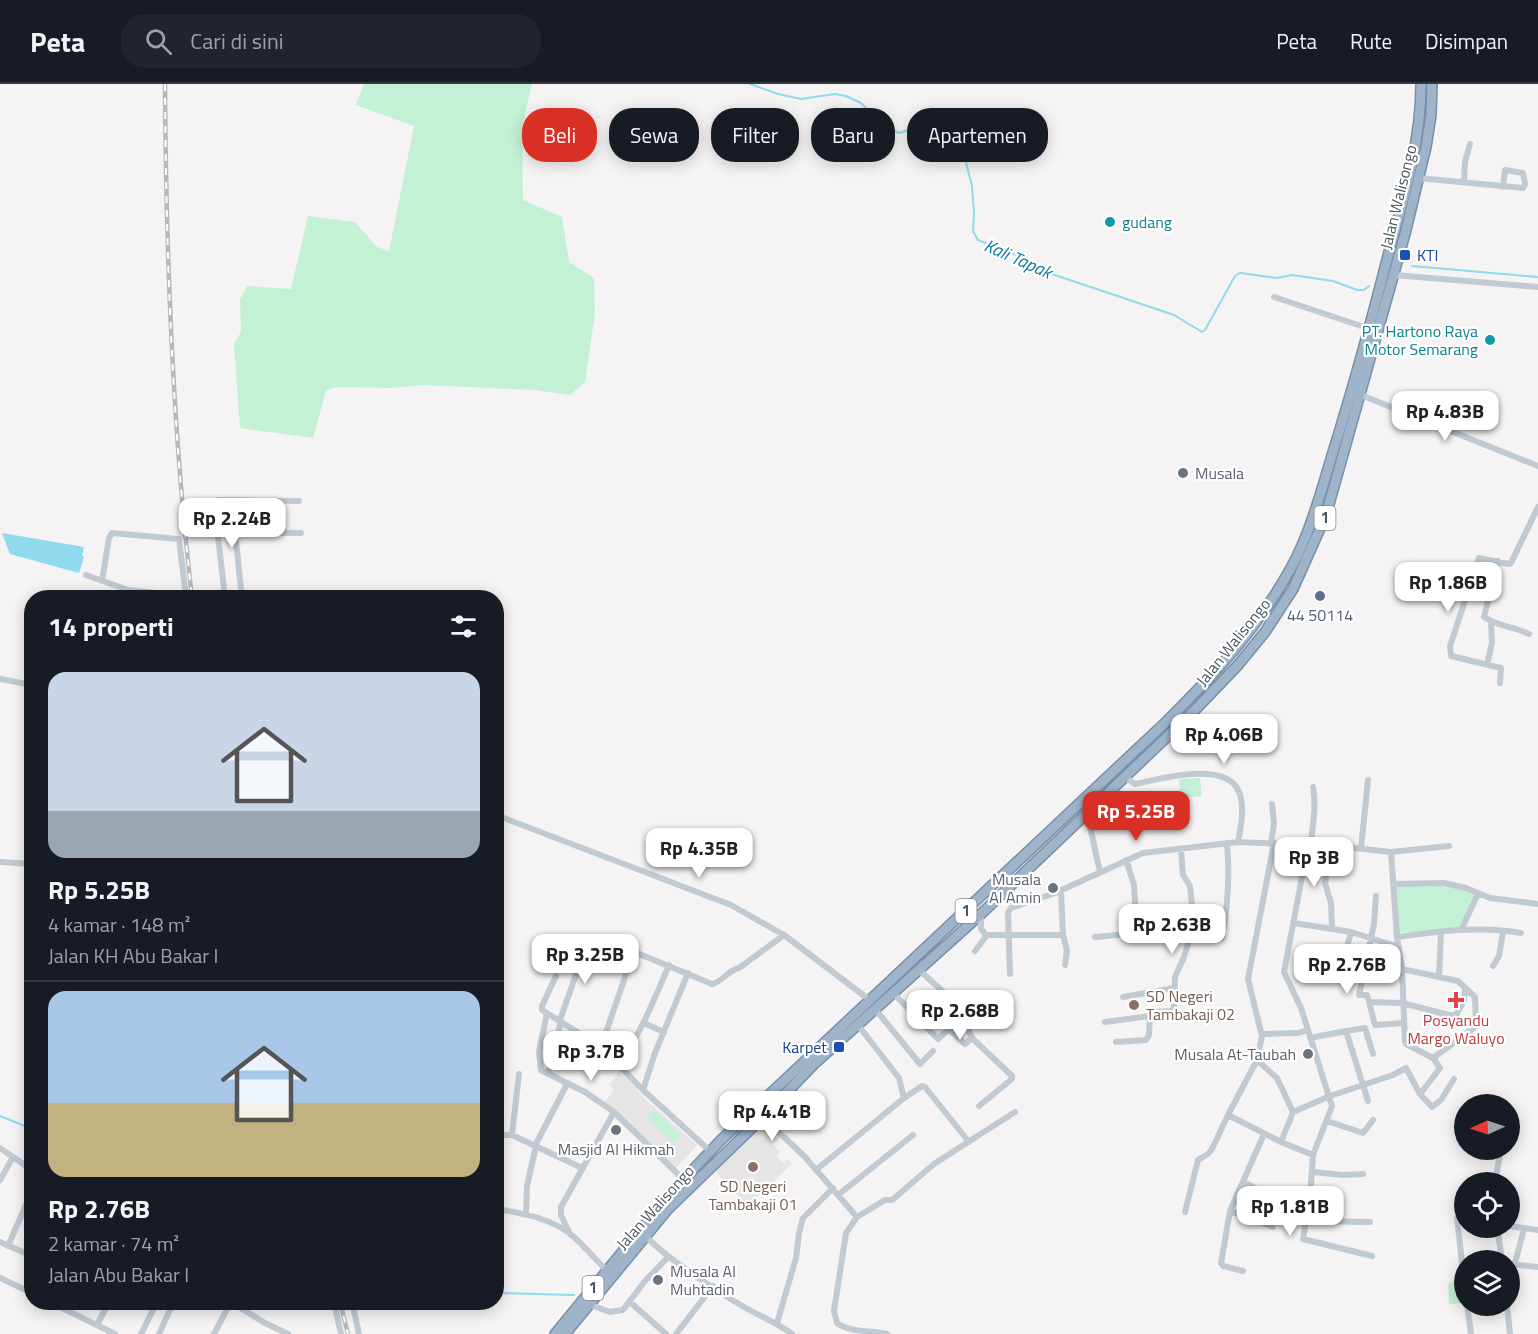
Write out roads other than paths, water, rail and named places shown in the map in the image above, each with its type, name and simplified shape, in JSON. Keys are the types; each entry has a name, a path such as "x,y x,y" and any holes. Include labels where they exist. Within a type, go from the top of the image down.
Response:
{"highway":[{"name":"Jalan Walisongo","path":"562,1332 607,1271 683,1179 710,1151 873,1005 1210,679 1257,624 1292,567 1310,525 1370,328 1418,138 1421,84"},
{"name":"Jalan Walisongo","path":"562,1332 591,1305 669,1209 814,1064 858,1025 873,1005 893,993 981,914 1125,777 1193,712 1238,665 1265,632 1293,589 1326,515 1394,275 1429,126 1432,84"}],"street":[{"path":"1464,182 1465,162 1470,144"},
{"path":"1418,177 1503,187"},
{"path":"1394,275 1538,287"},
{"path":"1274,297 1370,328"},
{"path":"1361,395 1538,466"},
{"path":"224,590 213,505 216,501 299,501"},
{"path":"1500,683 1501,668 1451,656 1450,646 1479,558 1511,563 1538,507"},
{"path":"218,532 301,533"},
{"path":"235,532 241,589"},
{"path":"102,581 109,538 112,533 179,539 184,590"},
{"path":"1498,561 1484,615 1491,622 1514,627 1529,634"},
{"path":"86,575 128,590"},
{"path":"1487,665 1492,643 1491,622"},
{"path":"0,679 24,684"},
{"path":"1125,777 1135,784 1200,774 1226,778 1237,788 1241,798 1241,825 1238,842"},
{"path":"1361,848 1368,780"},
{"path":"1313,787 1315,815 1284,972 1301,1008 1332,1106 1313,1155 1310,1199 1302,1236 1304,1240 1372,1256"},
{"path":"1185,1212 1198,1160 1212,1149 1257,1060 1262,1034 1248,979 1273,843 1272,804"},
{"path":"1087,813 1100,872"},
{"path":"504,817 731,905 784,935 873,1005 920,1064 933,1051"},
{"path":"1010,974 1008,913 1011,908 1060,890 1143,852 1238,842 1361,848 1391,852 1449,846"},
{"path":"1222,938 1227,912 1229,862 1227,843"},
{"path":"1326,846 1325,883 1331,903 1332,928"},
{"path":"1116,1042 1146,1040 1149,1035 1152,1012 1171,1011 1174,1008 1175,977 1190,938 1192,916 1190,886 1183,875 1181,849"},
{"path":"1391,852 1397,937 1402,969 1402,1003 1406,1044 1433,1058 1440,1068 1420,1094"},
{"path":"1126,860 1134,885 1137,934"},
{"path":"0,862 24,864"},
{"path":"1394,884 1444,883 1466,888 1490,898 1538,904"},
{"path":"1060,890 1063,935 1067,950 1065,965"},
{"path":"1461,930 1478,894"},
{"path":"1376,896 1372,937 1359,994 1367,995 1375,1025 1404,1023"},
{"path":"981,914 981,929 986,935 1063,935"},
{"path":"1095,937 1168,933 1178,929 1192,916"},
{"path":"1294,923 1351,932 1372,937 1399,948"},
{"path":"1397,937 1461,930 1503,930 1521,933"},
{"path":"1493,966 1499,956 1503,930"},
{"path":"1341,970 1351,932"},
{"path":"1439,977 1441,932"},
{"path":"548,1074 560,1020 590,940 608,941 712,984 728,972 739,968 784,935"},
{"path":"975,951 986,935"},
{"path":"601,1047 634,951"},
{"path":"619,1064 635,1041 669,965"},
{"path":"1402,969 1458,981 1475,998 1475,1027 1433,1058"},
{"path":"919,970 959,1006 972,1038 1012,1076 979,1106"},
{"path":"643,1090 688,973"},
{"path":"556,976 542,1007 547,1013 601,1047 643,1090 710,1151"},
{"path":"1123,997 1174,988"},
{"path":"1369,1002 1402,1003 1456,1015 1464,1001 1465,990"},
{"path":"893,993 938,1039 948,1029 965,1044 972,1038"},
{"path":"547,1013 539,1052 541,1070 585,1092 614,1112 683,1179"},
{"path":"1105,1022 1150,1016"},
{"path":"644,1023 664,1032"},
{"path":"858,1025 900,1081 904,1098"},
{"path":"1310,1038 1365,1028 1373,1054"},
{"path":"1262,1034 1298,1033 1308,1030"},
{"path":"1347,1031 1368,1101"},
{"path":"1257,1060 1277,1078 1293,1112"},
{"path":"1281,1142 1293,1112 1406,1068 1420,1094 1433,1107 1441,1100 1454,1079"},
{"path":"513,1135 519,1074"},
{"path":"526,1214 527,1186 535,1147 567,1084"},
{"path":"816,1170 921,1086 925,1087 969,1142"},
{"path":"570,1234 561,1215 561,1207 614,1112"},
{"path":"887,1334 846,1329 837,1323 834,1311 846,1233 857,1217 885,1200 892,1200 934,1164 1015,1112"},
{"path":"1228,1115 1264,1134 1313,1155"},
{"path":"763,1117 805,1157 857,1217"},
{"path":"1327,1121 1364,1133 1373,1120"},
{"path":"1244,1271 1223,1266 1221,1263 1230,1211 1264,1134"},
{"path":"504,1135 513,1135 582,1168"},
{"path":"838,1195 913,1135"},
{"path":"0,1148 24,1165"},
{"path":"0,1180 13,1157"},
{"path":"1313,1172 1363,1174"},
{"path":"1243,1182 1273,1197 1290,1196 1310,1199"},
{"path":"777,1323 796,1258 803,1218 833,1188"},
{"path":"8,1246 24,1209"},
{"path":"504,1210 526,1214 556,1225 570,1234 607,1271"},
{"path":"1230,1211 1273,1227"},
{"path":"1305,1221 1370,1222"},
{"path":"1520,1228 1538,1230"},
{"path":"1517,1250 1524,1229"},
{"path":"646,1237 668,1257 745,1307 777,1323 792,1334"},
{"path":"0,1242 24,1253"},
{"path":"591,1305 610,1312 618,1312 630,1302 645,1281 668,1257"},
{"path":"1520,1264 1538,1267"},
{"path":"0,1278 24,1289"},
{"path":"676,1334 713,1286"},
{"path":"630,1302 666,1334"},
{"path":"66,1310 114,1334"},
{"path":"97,1325 105,1310"},
{"path":"141,1334 153,1310"},
{"path":"159,1334 170,1310"},
{"path":"214,1334 227,1310"},
{"path":"244,1310 288,1334"},
{"path":"336,1310 341,1334"},
{"path":"354,1310 359,1334"},
{"path":"1469,1316 1471,1334"},
{"path":"1508,1316 1510,1334"}],"water":[{"path":"2,533 84,547 82,556 84,557 79,573 10,554"}],"waterway":[{"name":"Kali Tapak","path":"750,84 801,99 835,94 846,96 861,103 884,126 899,133 940,116 948,115 966,121 963,150 972,186 973,231 978,240 1037,263 1043,271 1174,315 1202,332 1235,276 1240,273 1277,278 1292,275 1333,281 1357,290 1364,290 1369,286"},
{"name":"Kali Tapak","path":"1412,266 1538,277"},
{"path":"0,1116 24,1126"},
{"path":"504,1293 574,1295"}],"railway":[{"path":"165,84 171,341 179,469 191,590"},
{"path":"342,1310 348,1334"}],"place":[{"name":"gudang","path":"1110,222"},
{"name":"KTI","path":"1405,255"},
{"name":"PT. Hartono Raya Motor Semarang","path":"1490,340"},
{"name":"Musala","path":"1183,473"},
{"name":"44 50114","path":"1320,596"},
{"name":"Musala Al Amin","path":"1053,888"},
{"name":"Posyandu Margo Waluyo","path":"1456,1000"},
{"name":"SD Negeri Tambakaji 02","path":"1134,1005"},
{"name":"Karpet","path":"839,1047"},
{"name":"Musala At-Taubah","path":"1308,1054"},
{"name":"Masjid Al Hikmah","path":"616,1130"},
{"name":"SD Negeri Tambakaji 01","path":"753,1167"},
{"name":"Musala Al Muhtadin","path":"658,1280"}]}
